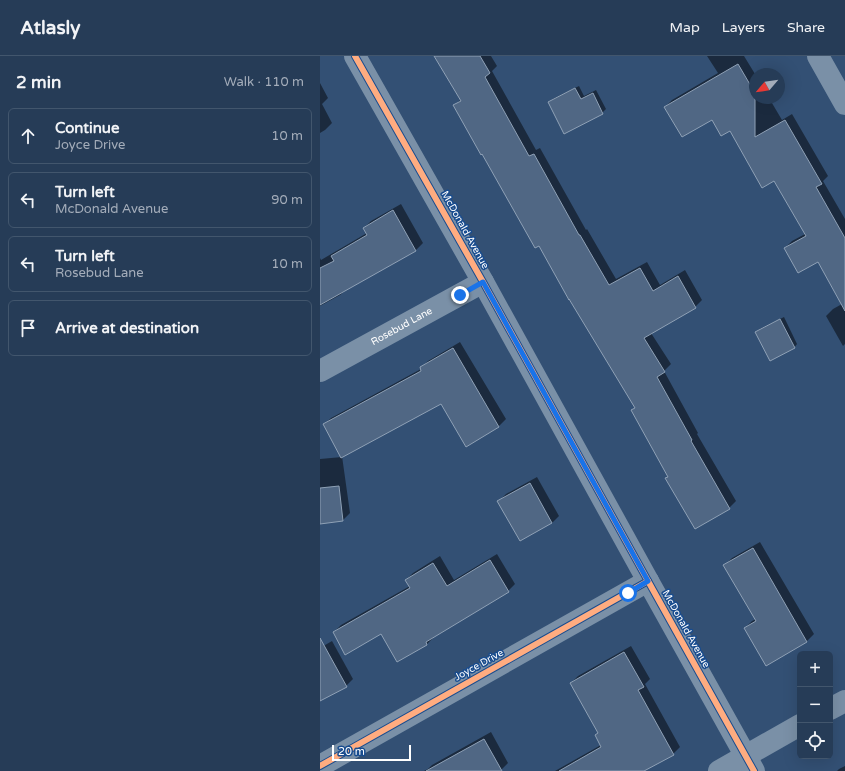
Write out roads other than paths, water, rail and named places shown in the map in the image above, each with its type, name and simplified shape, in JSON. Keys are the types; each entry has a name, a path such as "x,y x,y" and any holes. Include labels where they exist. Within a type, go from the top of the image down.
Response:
{"street":[{"name":"McDonald Avenue","path":"355,56 483,282 750,763"},
{"path":"818,56 845,104"},
{"name":"Rosebud Lane","path":"320,371 483,282"},
{"name":"Joyce Drive","path":"320,766 648,581"},
{"path":"833,707 845,701"},
{"path":"719,771 750,763 797,728"}]}
